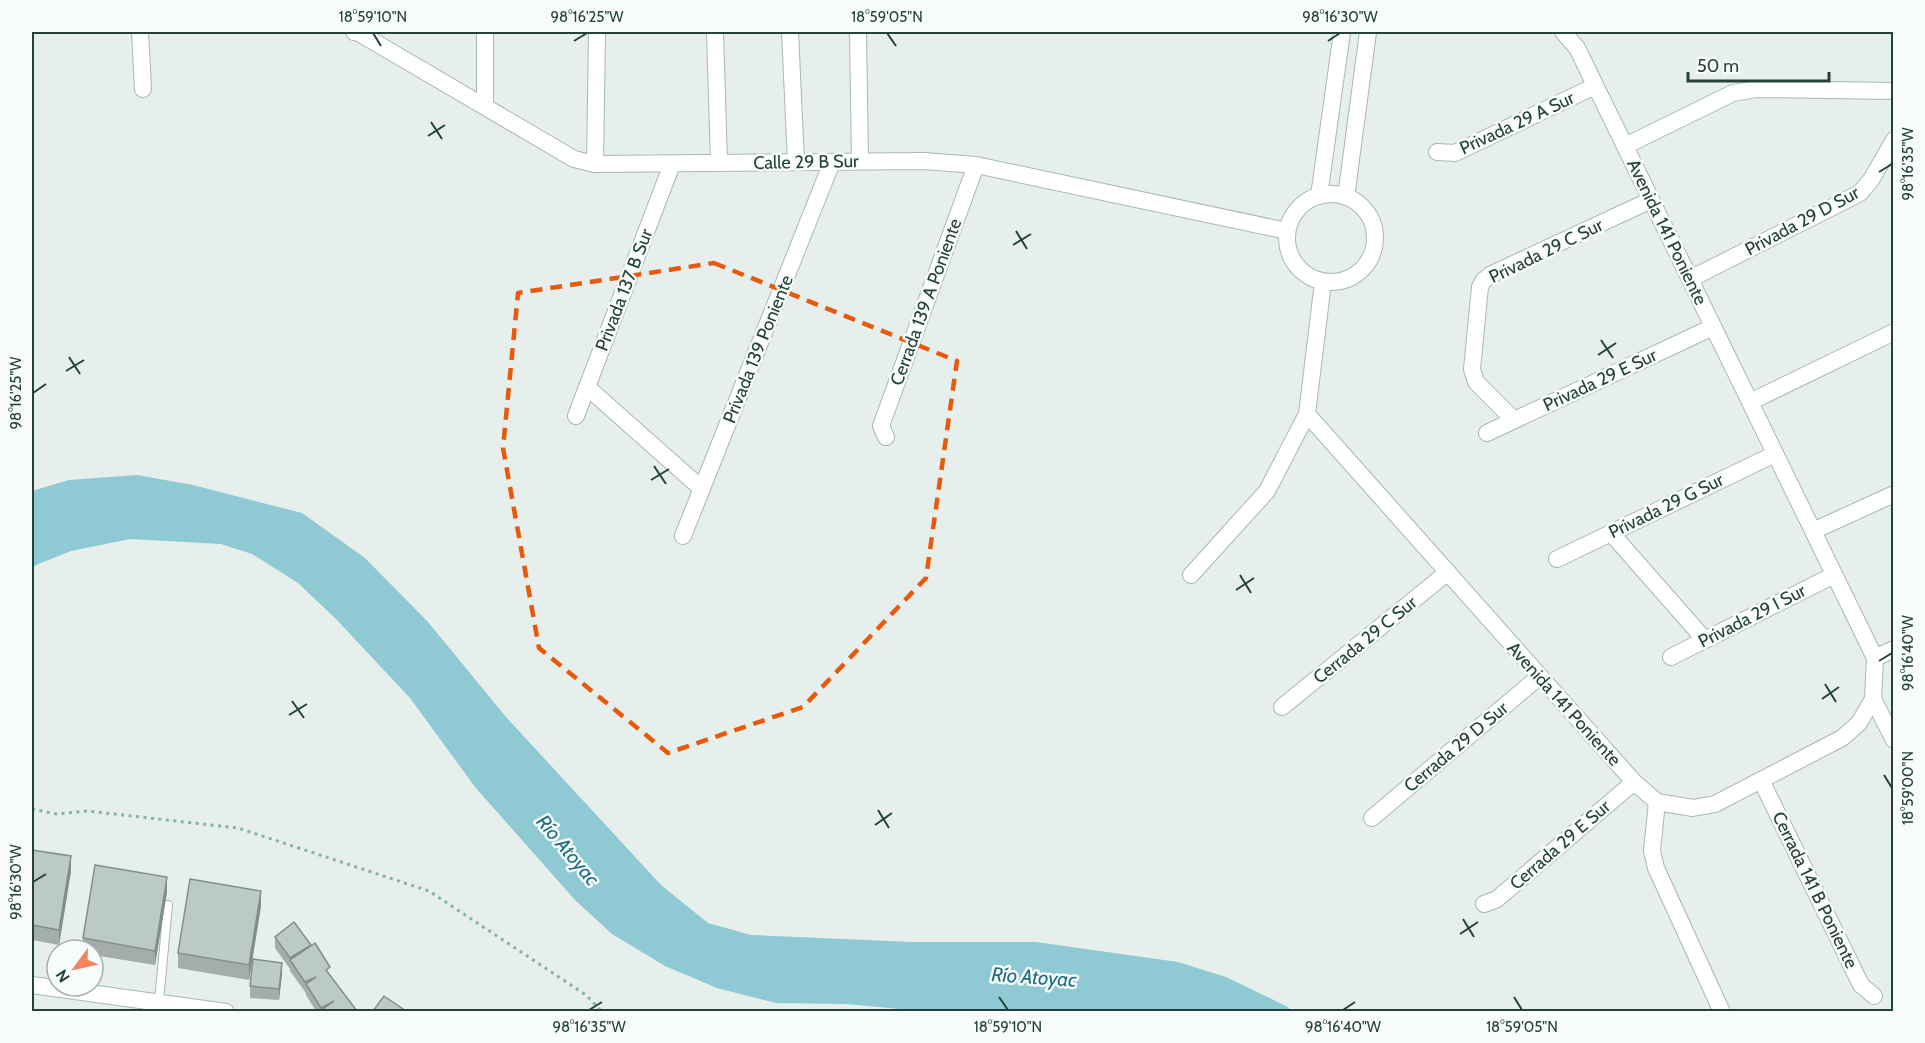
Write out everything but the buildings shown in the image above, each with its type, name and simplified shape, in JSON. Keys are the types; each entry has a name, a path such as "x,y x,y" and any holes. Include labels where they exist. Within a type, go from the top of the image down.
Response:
{"street":[{"path":"140,32 143,89"},
{"name":"Calle 29 B Sur","path":"354,32 485,105 574,159 595,165 860,161 924,161 976,165 1287,231"},
{"path":"484,32 485,105"},
{"path":"595,165 597,32"},
{"path":"715,32 719,163"},
{"path":"790,32 796,162"},
{"path":"858,32 860,161"},
{"path":"1319,196 1342,32"},
{"path":"1346,197 1368,32"},
{"name":"Avenida 141 Poniente","path":"1307,414 1634,782 1657,802 1693,808 1715,804 1842,738 1859,723 1873,699 1875,658 1577,48 1563,32"},
{"name":"Privada 29 A Sur","path":"1437,152 1455,153 1595,86"},
{"path":"1625,146 1733,93 1756,89 1893,91"},
{"name":"Privada 29 D Sur","path":"1690,279 1860,193 1893,140"},
{"name":"Privada 139 Poniente","path":"683,536 832,162"},
{"name":"Privada 137 B Sur","path":"576,416 672,164"},
{"name":"Cerrada 139 A Poniente","path":"886,437 881,426 976,165"},
{"path":"1332,194 1346,197 1366,212 1375,237 1373,250 1368,262 1359,272 1336,282 1323,282 1299,269 1291,258 1287,245 1287,231 1293,215 1304,203 1319,196 1332,194"},
{"name":"Privada 29 C Sur","path":"1514,420 1476,382 1472,369 1480,287 1483,281 1490,275 1651,200"},
{"path":"1191,574 1267,491 1307,414 1323,282"},
{"name":"Privada 29 E Sur","path":"1487,433 1713,327"},
{"path":"1750,402 1893,332"},
{"path":"587,387 702,489"},
{"name":"Privada 29 G Sur","path":"1557,558 1775,454"},
{"path":"1813,531 1893,494"},
{"path":"1611,532 1705,640"},
{"name":"Cerrada 29 C Sur","path":"1282,707 1448,572"},
{"name":"Privada 29 I Sur","path":"1671,657 1834,575"},
{"path":"1875,658 1893,649"},
{"name":"Cerrada 29 D Sur","path":"1372,818 1540,676"},
{"name":"Avenida 141 Poniente","path":"1873,699 1893,740"},
{"name":"Cerrada 141 B Poniente","path":"1761,780 1861,985 1874,996"},
{"name":"Cerrada 29 E Sur","path":"1484,904 1497,899 1634,782"},
{"path":"1657,802 1652,851 1656,868 1722,1011"},
{"path":"32,985 157,1006 226,1011"}],"lane":[{"path":"157,1006 168,905"}],"path":[{"path":"32,809 57,814 87,811 238,828 429,891 586,995 602,1011"}],"highlighted area":[{"path":"714,263 957,361 926,578 803,707 668,753 539,648 503,448 518,293"}],"water":[{"name":"Río Atoyac","path":"137,475 193,485 302,513 365,558 428,622 506,717 661,885 708,923 751,935 912,942 1036,942 1178,962 1226,977 1292,1011 932,1012 846,1004 776,1003 717,988 665,966 612,934 575,900 475,787 410,698 336,619 298,583 252,554 221,544 130,539 71,551 36,565 32,569 32,491 69,480"}]}
